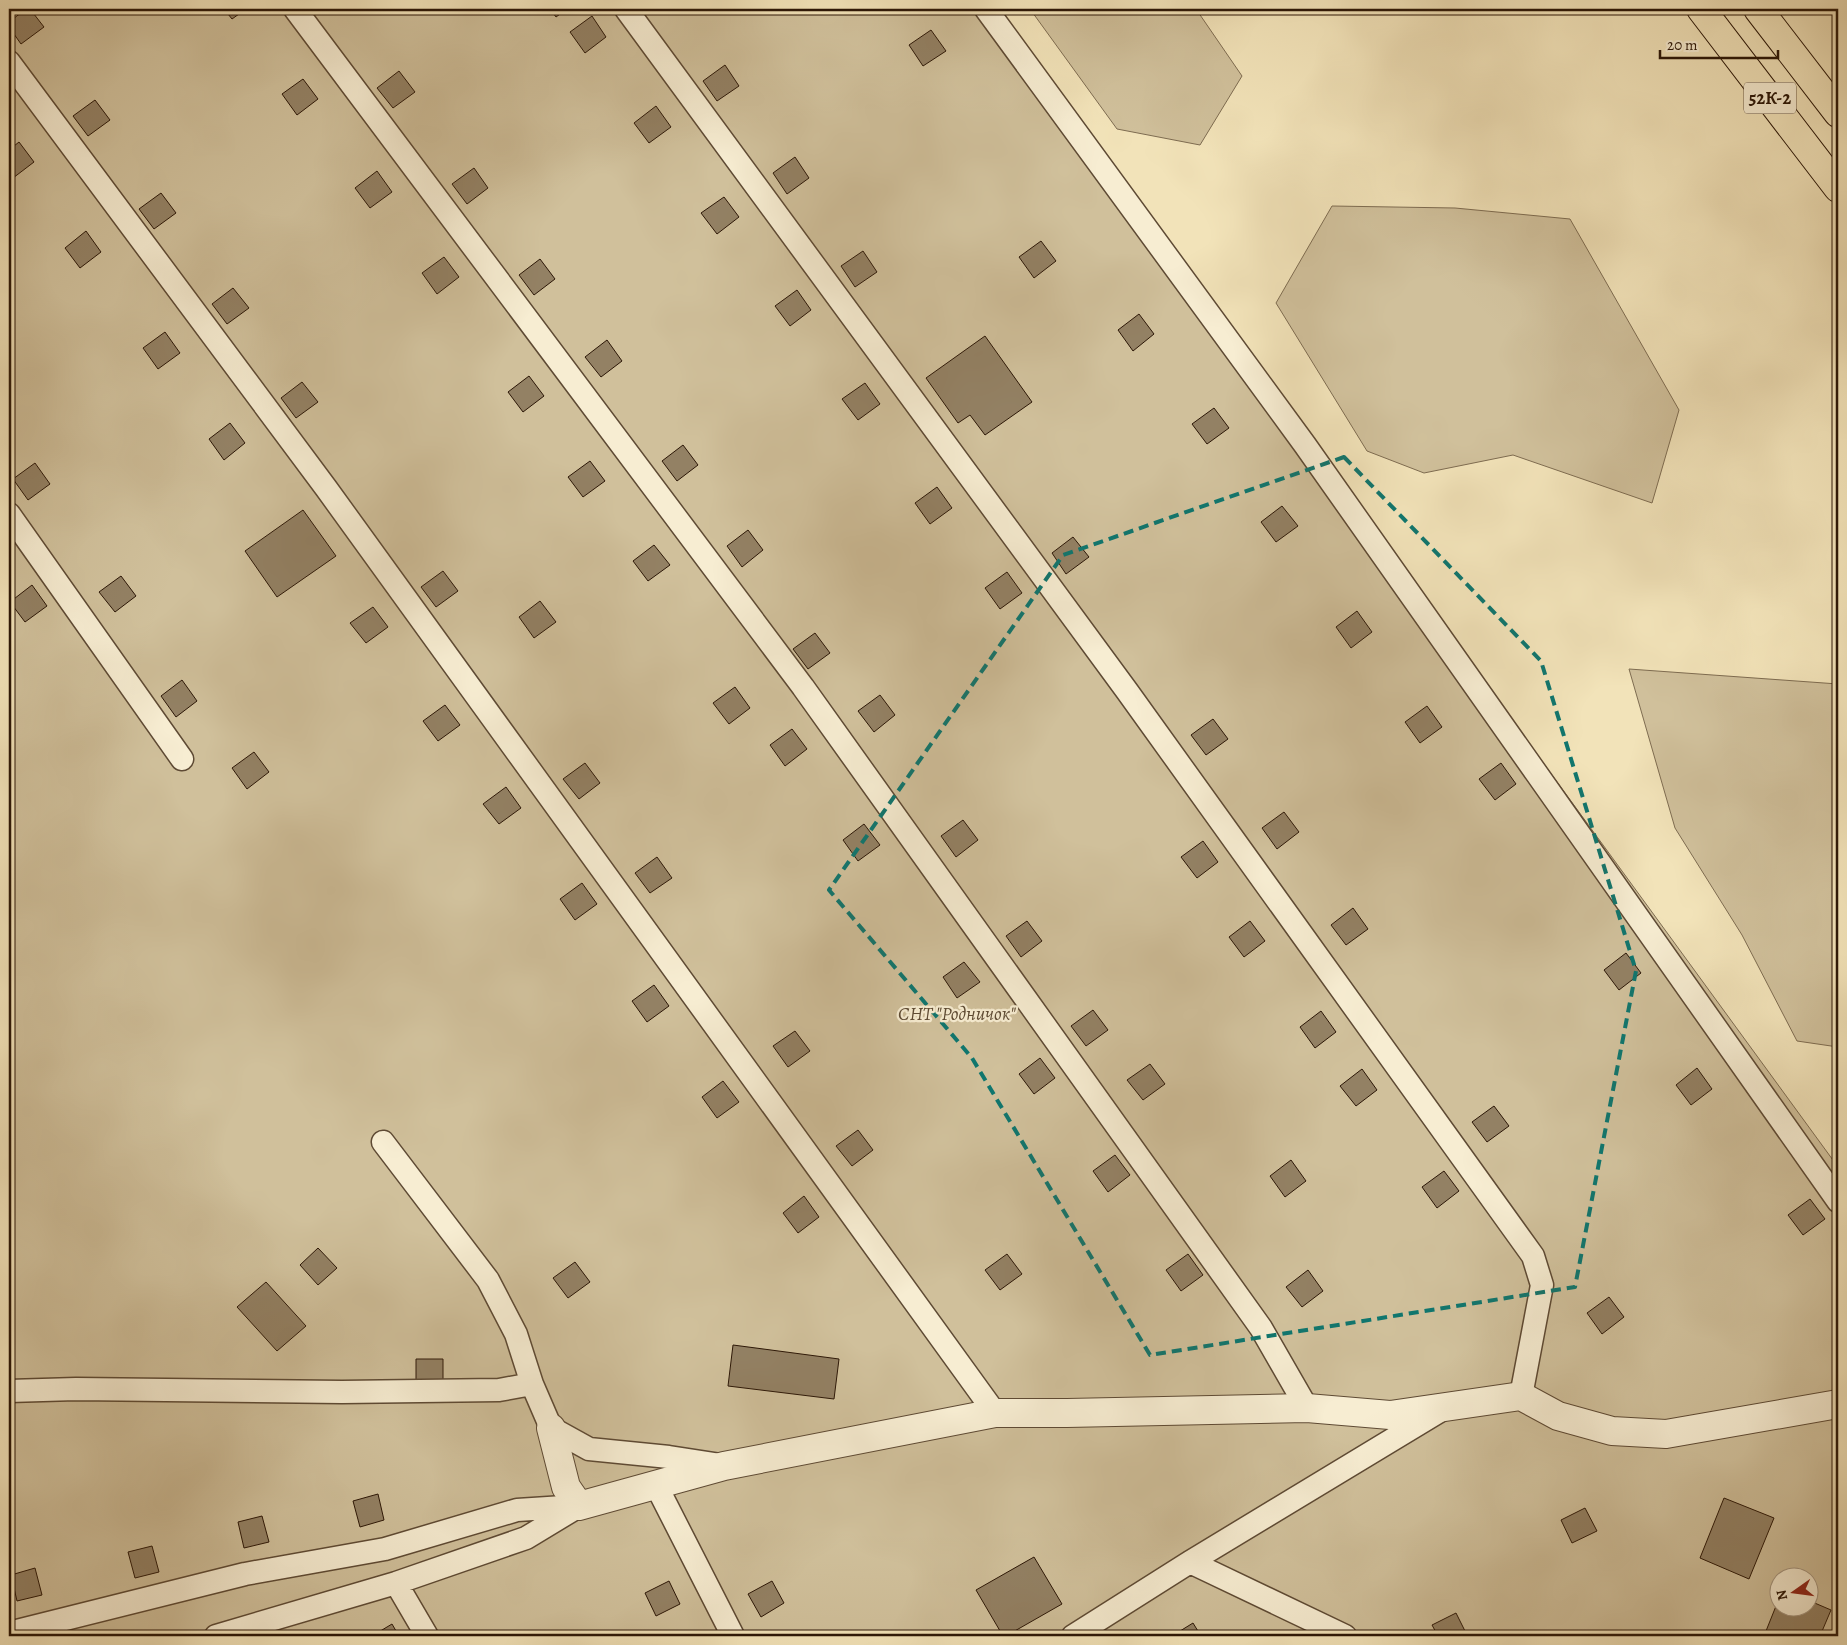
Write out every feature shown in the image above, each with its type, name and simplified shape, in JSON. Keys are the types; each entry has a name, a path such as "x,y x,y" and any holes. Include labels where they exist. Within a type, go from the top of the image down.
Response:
{"main road":[{"name":"52К-2","path":"1701,9 1838,188"},
{"name":"52К-2","path":"1758,9 1838,113"}],"street":[{"path":"551,1428 566,1487 579,1506 724,1466 995,1413 1307,1408 1390,1415 1521,1396 1558,1416 1612,1431 1666,1434 1838,1404"}],"lane":[{"path":"295,9 803,687 1261,1328 1307,1408"},
{"path":"626,9 1122,683 1533,1256 1542,1285 1521,1396"},
{"path":"986,9 1305,444 1838,1201"},
{"path":"9,62 332,496 995,1413"},
{"path":"9,514 182,759"},
{"path":"383,1142 488,1280 516,1334 532,1384 551,1428 589,1450 669,1457 724,1466"},
{"path":"9,1392 76,1389 332,1392 500,1390 532,1384"},
{"path":"1073,1636 1190,1562 1449,1406"},
{"path":"656,1485 733,1636"},
{"path":"216,1636 396,1582 526,1538 579,1506"},
{"path":"9,1633 244,1574 385,1549 517,1510 579,1506"},
{"path":"1190,1562 1345,1636"},
{"path":"396,1582 427,1636"}],"highlighted area":[{"path":"1344,457 1541,661 1636,971 1575,1287 1150,1355 972,1058 829,890 1063,555"}],"green space":[{"name":"СНТ \"Родничок\"","path":"9,9 993,9 1838,1167 1838,1636 9,1636"},
{"path":"1030,9 1196,9 1242,76 1200,145 1117,129"},
{"path":"1332,206 1455,208 1570,219 1679,410 1652,503 1513,455 1424,473 1367,451 1276,303"},
{"path":"1629,669 1838,684 1838,1047 1797,1041 1742,935 1675,828"}],"building":[{"path":"26,9 30,9 44,27 21,44 9,27 9,22"},
{"path":"224,9 246,9 232,19"},
{"path":"550,9 567,9 556,17"},
{"path":"592,16 606,37 585,53 570,32"},
{"path":"931,30 946,51 923,66 909,45"},
{"path":"725,65 739,86 717,101 703,81"},
{"path":"399,71 415,92 393,108 377,88"},
{"path":"303,79 318,99 297,115 282,94"},
{"path":"95,100 110,120 88,136 73,116"},
{"path":"656,106 671,127 649,143 634,123"},
{"path":"19,142 34,162 13,178 9,173 9,150"},
{"path":"795,157 809,178 787,194 773,173"},
{"path":"474,168 488,188 467,204 452,184"},
{"path":"377,171 392,192 370,208 355,188"},
{"path":"161,193 176,213 154,229 139,209"},
{"path":"724,197 739,217 717,234 701,213"},
{"path":"86,231 101,252 80,268 65,248"},
{"path":"1041,241 1056,261 1034,278 1019,257"},
{"path":"863,251 877,272 855,287 841,266"},
{"path":"444,257 459,277 437,294 422,273"},
{"path":"540,259 555,279 534,295 519,275"},
{"path":"233,288 249,308 227,324 212,304"},
{"path":"797,290 811,310 790,326 775,306"},
{"path":"1139,314 1154,334 1133,351 1118,330"},
{"path":"165,332 180,353 158,369 143,348"},
{"path":"985,336 1032,402 985,435 970,415 958,423 926,378"},
{"path":"607,340 622,361 601,377 585,357"},
{"path":"529,376 544,396 523,412 508,392"},
{"path":"302,382 318,402 296,418 281,398"},
{"path":"865,383 880,404 858,420 842,399"},
{"path":"1214,408 1229,428 1207,444 1192,424"},
{"path":"230,423 245,443 224,460 209,439"},
{"path":"683,445 698,465 677,481 662,461"},
{"path":"590,461 605,481 583,497 568,477"},
{"path":"35,463 50,484 28,500 13,479"},
{"path":"937,487 952,508 930,524 915,503"},
{"path":"1282,506 1298,526 1276,542 1261,522"},
{"path":"303,510 336,556 277,597 245,551"},
{"path":"748,530 763,550 742,567 727,546"},
{"path":"1073,537 1089,557 1066,574 1052,553"},
{"path":"654,545 670,565 648,581 633,561"},
{"path":"443,571 458,591 436,607 421,587"},
{"path":"1007,572 1022,593 1000,609 985,588"},
{"path":"121,576 136,596 115,612 99,592"},
{"path":"32,585 47,606 25,622 10,602"},
{"path":"540,601 556,622 534,638 519,617"},
{"path":"373,607 388,627 366,643 350,623"},
{"path":"1357,611 1372,632 1351,648 1336,627"},
{"path":"815,633 830,653 808,669 793,649"},
{"path":"182,680 197,701 176,717 161,696"},
{"path":"735,687 750,708 729,724 713,703"},
{"path":"880,695 895,715 874,732 858,711"},
{"path":"445,705 460,725 438,741 423,721"},
{"path":"1427,706 1442,727 1420,743 1405,722"},
{"path":"1213,719 1228,739 1206,755 1191,735"},
{"path":"792,729 807,749 785,766 770,745"},
{"path":"254,752 269,772 247,789 232,768"},
{"path":"585,763 600,783 579,799 563,779"},
{"path":"1501,763 1516,784 1495,800 1479,779"},
{"path":"506,787 521,808 499,824 483,804"},
{"path":"1284,812 1299,832 1277,849 1262,828"},
{"path":"963,820 978,840 956,857 941,836"},
{"path":"864,824 880,845 858,861 843,840"},
{"path":"1203,841 1218,862 1197,878 1181,857"},
{"path":"657,857 672,878 650,893 635,873"},
{"path":"582,883 597,904 575,920 560,899"},
{"path":"1353,908 1368,929 1346,945 1331,925"},
{"path":"1027,921 1042,941 1021,957 1006,936"},
{"path":"1250,921 1265,941 1244,957 1229,937"},
{"path":"1626,953 1641,973 1619,990 1604,970"},
{"path":"964,962 980,982 957,998 943,977"},
{"path":"654,985 669,1006 647,1022 632,1001"},
{"path":"1093,1010 1108,1030 1086,1046 1071,1026"},
{"path":"1321,1011 1336,1032 1315,1048 1300,1027"},
{"path":"795,1031 810,1051 788,1067 773,1046"},
{"path":"1040,1058 1055,1078 1034,1094 1019,1074"},
{"path":"1150,1064 1165,1084 1143,1100 1127,1080"},
{"path":"1697,1068 1712,1089 1691,1105 1676,1085"},
{"path":"1362,1069 1377,1090 1356,1106 1340,1086"},
{"path":"723,1081 739,1102 717,1118 702,1097"},
{"path":"1494,1106 1509,1126 1487,1142 1472,1122"},
{"path":"858,1130 873,1150 852,1166 836,1146"},
{"path":"1115,1155 1130,1175 1108,1192 1093,1171"},
{"path":"1291,1160 1306,1181 1285,1197 1270,1176"},
{"path":"1444,1171 1459,1191 1437,1208 1422,1187"},
{"path":"804,1196 819,1217 798,1233 783,1213"},
{"path":"1810,1199 1825,1219 1803,1235 1788,1215"},
{"path":"318,1248 337,1268 318,1285 300,1265"},
{"path":"1007,1254 1022,1274 1000,1290 985,1270"},
{"path":"1188,1254 1203,1275 1181,1291 1166,1270"},
{"path":"575,1262 590,1282 568,1298 553,1278"},
{"path":"1308,1270 1323,1291 1302,1307 1286,1287"},
{"path":"266,1282 306,1326 277,1351 237,1307"},
{"path":"1609,1297 1624,1317 1602,1334 1587,1313"},
{"path":"733,1345 839,1359 834,1399 728,1386"},
{"path":"416,1359 443,1359 443,1384 416,1384"},
{"path":"378,1494 384,1520 360,1527 353,1501"},
{"path":"1724,1498 1774,1518 1749,1579 1700,1558"},
{"path":"1585,1508 1597,1531 1572,1543 1561,1520"},
{"path":"262,1516 269,1542 244,1548 238,1522"},
{"path":"152,1546 159,1572 135,1578 128,1552"},
{"path":"1034,1557 1062,1604 1003,1636 976,1590"},
{"path":"35,1568 42,1595 17,1601 11,1575"},
{"path":"669,1581 680,1604 656,1616 645,1593"},
{"path":"772,1581 784,1603 761,1617 748,1594"},
{"path":"1820,1605 1831,1610 1820,1636 1764,1636 1771,1618 1820,1618"},
{"path":"1456,1613 1467,1635 1438,1636 1432,1625"},
{"path":"1193,1623 1201,1636 1172,1636"},
{"path":"392,1624 399,1636 372,1636"}]}
